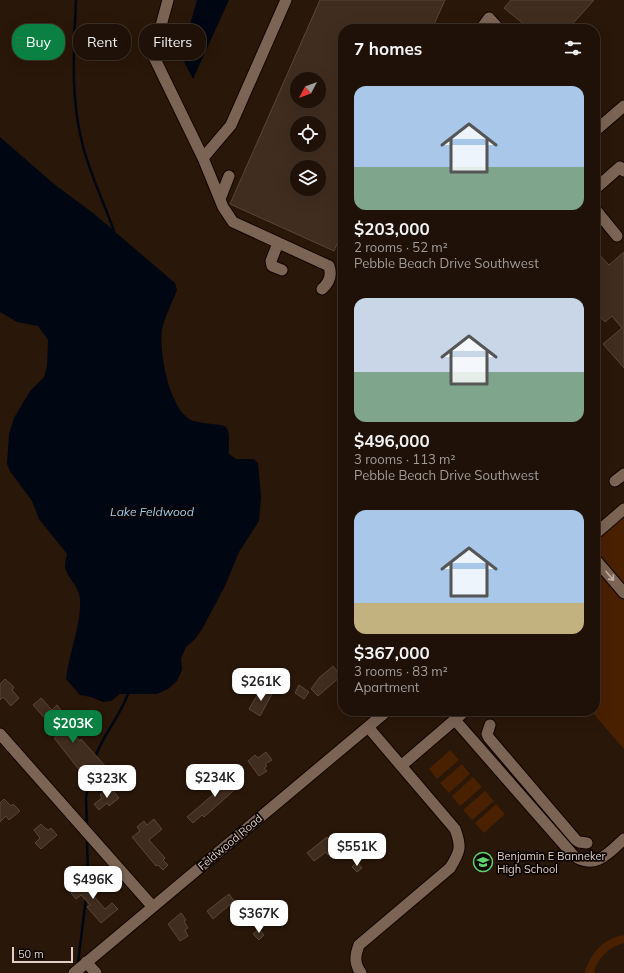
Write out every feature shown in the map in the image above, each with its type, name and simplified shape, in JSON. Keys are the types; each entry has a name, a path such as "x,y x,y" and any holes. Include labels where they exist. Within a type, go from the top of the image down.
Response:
{"street":[{"path":"168,0 153,55 203,158 220,199 233,222 329,266 331,273 326,285 322,289"},
{"path":"203,158 231,125 286,0"},
{"path":"485,24 489,18 494,24"},
{"path":"600,127 624,106"},
{"path":"600,185 620,167 624,172"},
{"path":"220,199 230,176"},
{"path":"600,215 617,236"},
{"path":"278,243 271,261 272,266 282,270"},
{"path":"600,530 624,509"},
{"path":"600,565 624,593"},
{"name":"Feldwood Road","path":"74,973 381,716"},
{"path":"401,766 459,716"},
{"path":"455,720 574,856 580,860 594,862 602,859 624,840"},
{"path":"490,725 487,734 489,738 579,842 587,842"},
{"path":"361,973 356,965 355,955 359,945 450,868 459,854 460,842 456,829 368,727"},
{"path":"0,734 153,907"},
{"path":"86,962 96,973"}],"shaded area":[{"path":"624,510 624,749 595,716 600,716 600,529"},
{"path":"450,750 459,760 437,779 429,769"},
{"path":"462,764 470,774 449,793 440,783"},
{"path":"473,777 482,787 460,806 452,796"},
{"path":"485,791 494,801 472,820 463,810"},
{"path":"496,804 505,814 484,833 475,823"},
{"path":"624,935 624,943 613,947 604,954 594,973 585,973 590,959 604,943 610,939"}],"water":[{"path":"197,0 229,0 206,50 206,24 190,24"},
{"path":"183,60 202,60 193,79"},
{"name":"Lake Feldwood","path":"0,137 54,184 93,213 175,283 177,290 163,325 161,340 164,365 171,392 183,414 191,420 226,427 229,437 229,454 236,459 253,459 258,463 261,496 259,521 239,552 225,586 202,629 195,639 186,647 181,658 182,670 177,681 168,689 157,694 120,694 111,701 103,702 91,697 80,695 66,679 79,620 80,600 78,591 66,571 65,567 67,554 39,519 32,501 10,471 7,464 9,434 14,418 30,391 44,377 47,366 48,340 38,326 17,322 0,312"}],"building":[{"path":"320,0 445,0 434,24 338,24 338,242 334,251 230,204"},
{"path":"511,0 594,0 572,24 524,24 504,8"},
{"path":"624,252 624,368 603,344 622,328 612,316 605,322 600,316 600,255 609,265"},
{"path":"333,666 338,672 338,679 318,696 311,689 319,678"},
{"path":"5,679 14,687 12,690 19,698 11,706 3,697 0,700 0,684"},
{"path":"299,685 309,692 304,699 295,693"},
{"path":"267,688 273,692 260,716 249,709 259,692 263,694"},
{"path":"41,698 52,710 57,705 61,710 56,715 80,741 81,739 108,769 105,772 107,775 99,782 90,771 85,775 81,772 54,738 59,734 33,705"},
{"path":"266,752 272,760 265,764 267,766 264,768 267,771 259,776 248,761 255,755 258,758"},
{"path":"234,777 241,784 204,817 202,815 193,823 187,817 215,793 210,787 220,779 223,782 226,779 228,782"},
{"path":"110,787 119,798 109,806 107,803 99,810 94,804 102,798 100,795"},
{"path":"4,799 11,806 13,804 20,811 9,820 6,816 0,822 0,803"},
{"path":"154,819 162,829 149,840 165,858 163,860 168,865 163,870 158,865 156,866 132,837 140,831 137,827 144,821 147,825"},
{"path":"41,824 46,829 49,830 51,828 57,835 41,849 35,843 40,838 34,830"},
{"path":"327,837 334,846 331,848 334,851 328,855 326,852 314,861 307,853"},
{"path":"357,862 362,868 357,872 352,867"},
{"path":"88,876 97,886 90,892 105,909 112,903 118,909 101,923 87,907 90,905 81,895 76,899 71,893"},
{"path":"229,894 234,901 213,919 207,911"},
{"path":"181,913 186,920 184,921 188,928 185,930 188,936 180,941 168,924"},
{"path":"259,929 264,935 259,940 253,934"}],"waterway":[{"path":"76,0 74,89 78,125 85,154 114,231"},
{"path":"96,755 121,710 128,694"},
{"path":"87,826 86,798 90,774"},
{"path":"87,842 88,875"},
{"path":"78,963 86,898"}],"place":[{"name":"Benjamin E Banneker High School","path":"483,862"}]}
